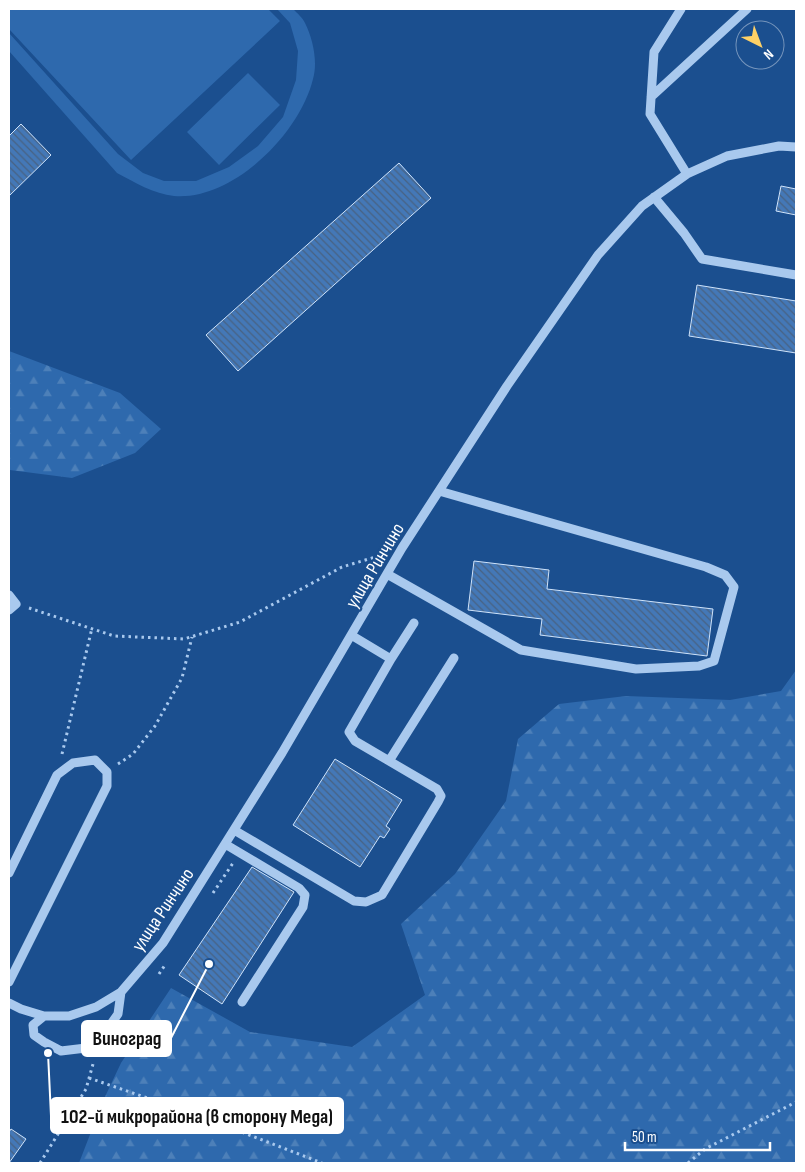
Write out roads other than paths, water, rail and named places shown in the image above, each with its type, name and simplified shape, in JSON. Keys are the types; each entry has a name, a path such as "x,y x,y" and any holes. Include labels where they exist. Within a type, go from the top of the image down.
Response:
{"street":[{"path":"687,174 650,114 654,52 678,13 690,9"},
{"path":"651,97 747,9"},
{"name":"улица Ринчино","path":"9,1003 44,1016 69,1016 96,1007 121,992 162,943 282,753 402,548 507,386 598,255 642,206 687,174 727,156 779,146 796,147"},
{"path":"654,198 684,233 702,259 796,275"},
{"path":"387,574 521,650 636,669 699,666 714,661 734,587 725,575 706,567 439,491"},
{"path":"9,595 13,607"},
{"path":"234,830 354,901 366,902 382,895 441,796 437,789 355,741 349,732 414,623"},
{"path":"351,635 391,659"},
{"path":"389,761 454,658"},
{"path":"9,873 57,775 73,763 95,760 107,772 107,786 9,982"},
{"path":"225,844 299,888 305,896 303,907 242,1002"},
{"path":"44,1016 33,1024 34,1036 61,1051 86,1048 106,1031 118,1014 121,992"}],"place":[{"name":"Виноград","path":"209,964"},
{"name":"102-й микрорайона (в сторону Меда)","path":"48,1053"}]}
